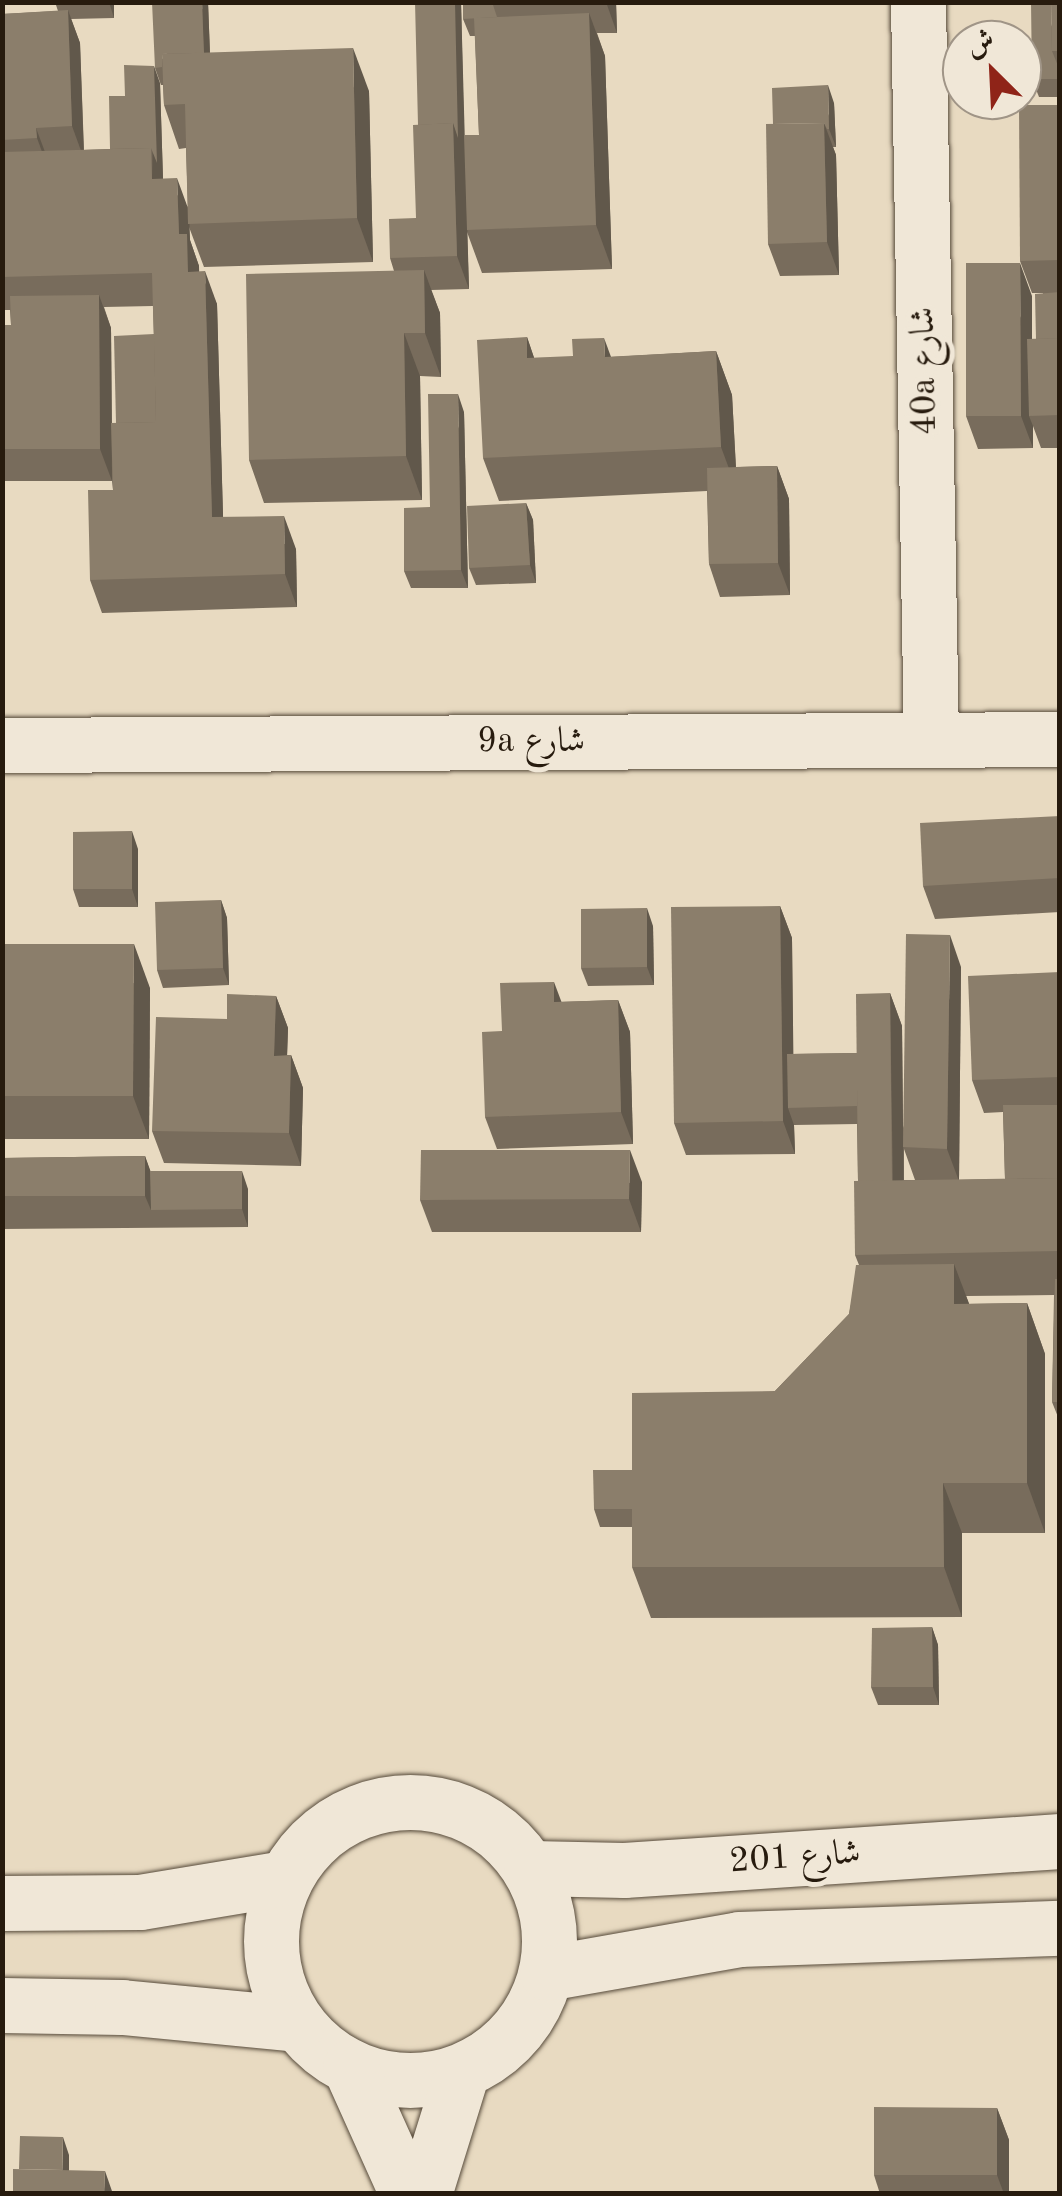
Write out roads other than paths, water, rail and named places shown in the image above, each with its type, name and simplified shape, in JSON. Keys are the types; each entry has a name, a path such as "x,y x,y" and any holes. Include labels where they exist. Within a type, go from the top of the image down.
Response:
{"street":[{"name":"40a شارع","path":"918,2 931,740"},
{"name":"9a شارع","path":"2,745 1060,740"},
{"path":"421,1801 484,1821 530,1868 551,1936 547,1973 516,2032 462,2071 406,2080 350,2066 298,2024 273,1968 270,1937 285,1878 328,1828 356,1812 421,1801"},
{"name":"شارع 201","path":"530,1868 624,1870 1060,1842"},
{"path":"2,1903 140,1902 285,1878"},
{"path":"547,1973 739,1939 1060,1928"},
{"path":"2,2005 122,2007 298,2024"},
{"path":"350,2066 407,2194"},
{"path":"424,2194 462,2071"}]}
